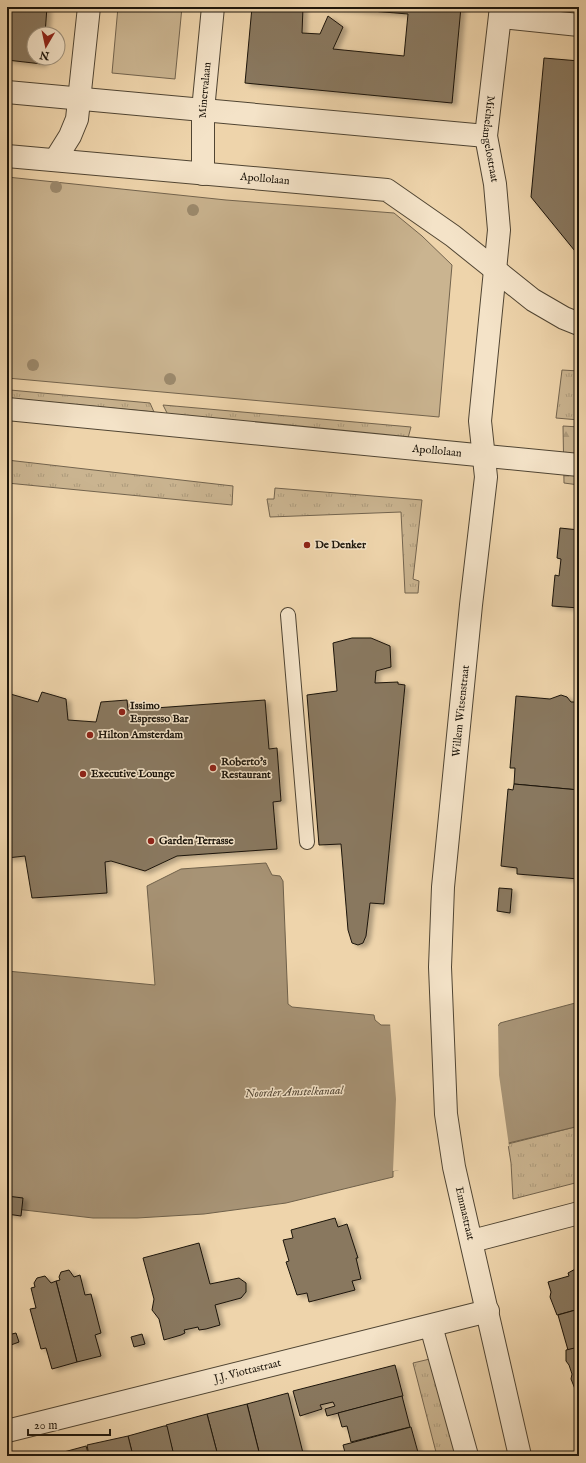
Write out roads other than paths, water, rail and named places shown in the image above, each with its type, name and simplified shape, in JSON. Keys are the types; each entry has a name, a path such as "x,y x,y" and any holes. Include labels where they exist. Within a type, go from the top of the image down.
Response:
{"street":[{"path":"55,160 70,136 78,119 89,7"},
{"name":"Minervalaan","path":"203,174 203,110 213,7"},
{"path":"501,12 579,25"},
{"name":"Michelangelostraat","path":"496,271 499,230 494,176 486,136 501,12"},
{"path":"7,92 486,136"},
{"name":"Apollolaan","path":"7,156 387,190 454,236 532,300 564,318 579,324"},
{"path":"484,455 480,420 488,324 496,271"},
{"name":"Apollolaan","path":"7,409 579,465"},
{"name":"Willem Witsenstraat","path":"440,967 443,887 471,605 486,477 484,455"},
{"name":"Emmastraat","path":"440,967 446,1114 454,1167 520,1456"},
{"path":"472,1241 579,1214"},
{"name":"J.J. Viottastraat","path":"7,1431 488,1311"},
{"path":"431,1326 467,1456"}],"lane":[{"path":"288,615 307,842"}],"water":[{"name":"Noorder Amstelkanaal","path":"266,863 272,875 280,876 283,881 288,1004 292,1007 374,1015 375,1020 381,1025 498,1026 500,1023 579,1002 579,1126 393,1171 393,1177 286,1203 204,1214 137,1218 93,1218 7,1208 7,971 155,985 147,886 181,869"}],"place":[{"name":"De Denker","path":"307,545"},
{"name":"Issimo Espresso Bar","path":"122,712"},
{"name":"Hilton Amsterdam","path":"90,735"},
{"name":"Roberto's Restaurant","path":"213,768"},
{"name":"Executive Lounge","path":"83,774"},
{"name":"Garden Terrasse","path":"151,841"}]}
